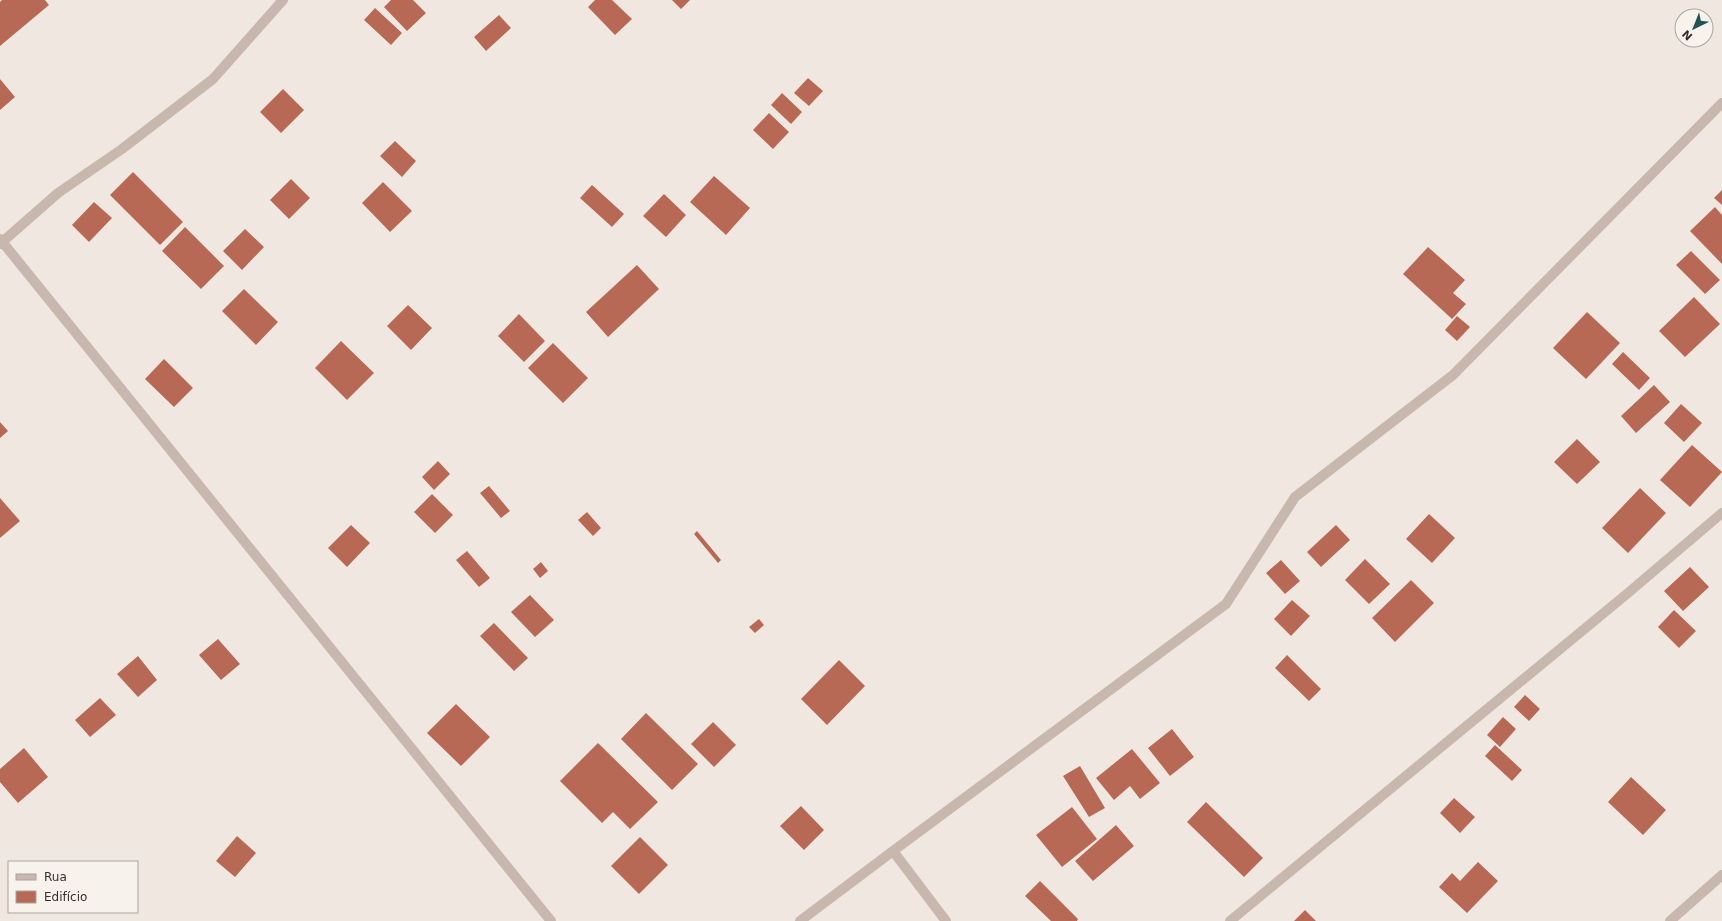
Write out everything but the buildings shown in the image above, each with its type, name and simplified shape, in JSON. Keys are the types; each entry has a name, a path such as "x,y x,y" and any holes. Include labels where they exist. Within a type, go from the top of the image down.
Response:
{"street":[{"path":"283,0 213,79 122,149 58,193 1,242 551,921"},
{"path":"800,921 1226,604 1295,497 1453,375 1722,103"},
{"path":"1230,921 1628,593 1722,513"},
{"path":"893,851 946,921"},
{"path":"1670,921 1722,875"}]}
